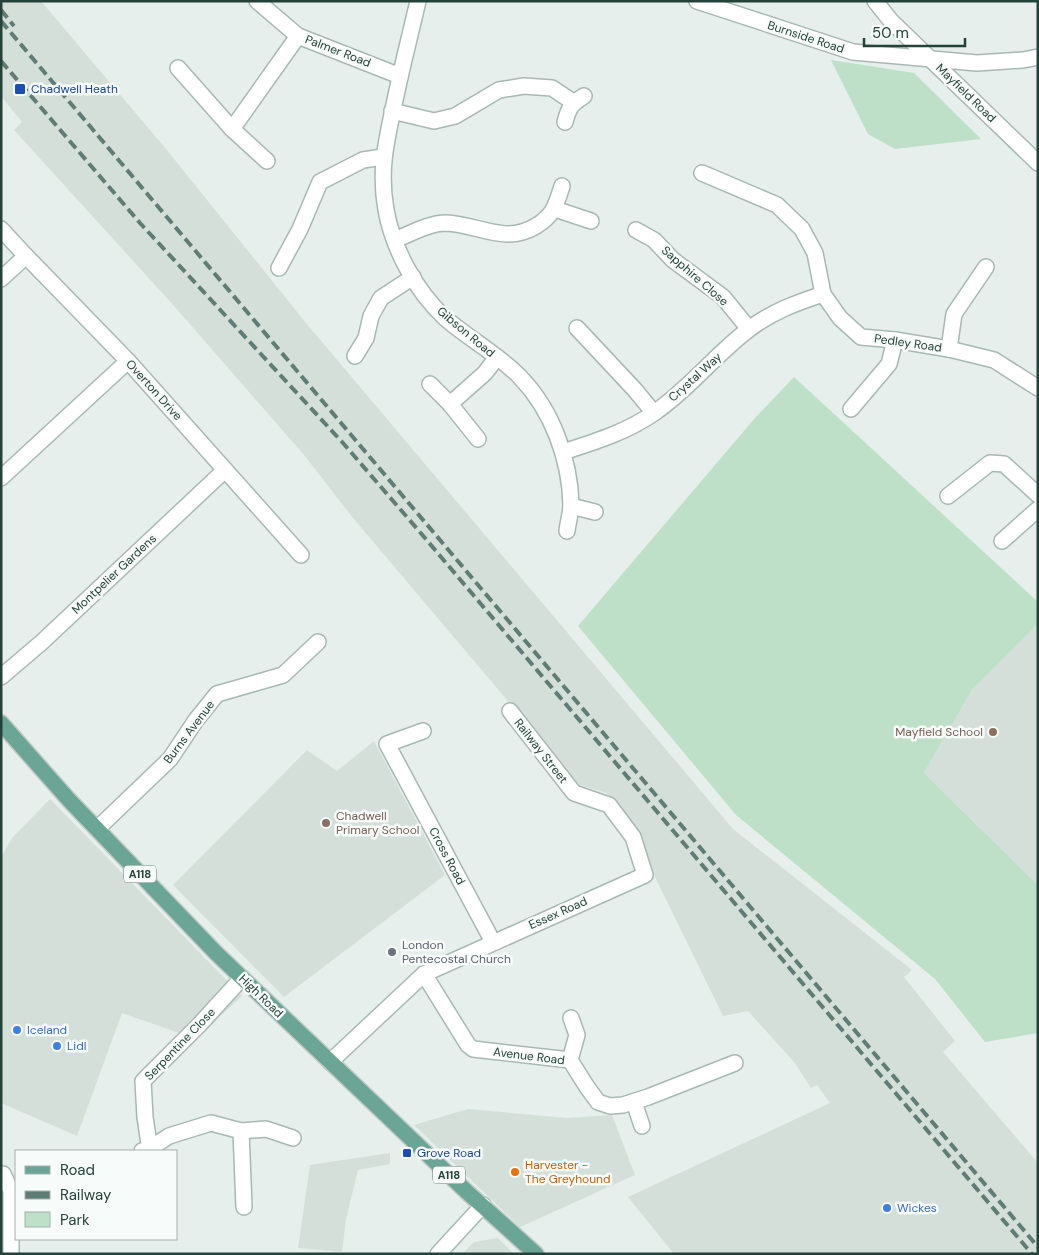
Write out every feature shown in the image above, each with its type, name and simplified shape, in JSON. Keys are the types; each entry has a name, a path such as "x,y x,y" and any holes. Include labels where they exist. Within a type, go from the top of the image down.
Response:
{"main road":[{"name":"High Road","path":"2,726 69,800 216,953 536,1254"}],"street":[{"name":"Palmer Road","path":"257,1 298,36 400,76"},
{"name":"Gibson Road","path":"418,1 383,157 383,185 386,211 395,240 413,277 428,298 445,318 520,377 540,404 563,452 568,474 571,506 567,531"},
{"name":"Burnside Road","path":"697,1 853,52 977,63 1023,60 1038,56"},
{"name":"Mayfield Road","path":"876,1 891,21 1038,162"},
{"path":"232,129 298,36"},
{"path":"178,68 232,129 267,161"},
{"path":"392,111 434,121 455,116 499,90 524,86 552,88 579,99 568,110 565,122"},
{"path":"278,268 300,229 320,182 363,160 383,157"},
{"name":"Pedley Road","path":"702,173 777,205 802,228 815,253 823,294 840,318 861,337 895,340 949,349 994,360 1038,388"},
{"path":"395,240 444,223 464,225 511,235 528,231 544,221 555,209 562,186"},
{"path":"555,209 591,221"},
{"name":"Overton Drive","path":"1,229 128,361 302,554"},
{"name":"Sapphire Close","path":"636,230 654,240 673,260 723,297 749,329"},
{"path":"1,279 26,256"},
{"path":"949,349 954,314 986,267"},
{"path":"355,356 366,338 371,316 381,298 413,277"},
{"name":"Crystal Way","path":"563,452 597,442 634,426 676,396 749,329 788,306 823,294"},
{"path":"577,328 654,413"},
{"path":"851,410 889,364 895,340"},
{"path":"450,404 485,373 497,357"},
{"path":"1,478 128,361"},
{"path":"430,384 450,404 478,439"},
{"path":"948,496 990,463 1004,464 1038,495"},
{"name":"Montpelier Gardens","path":"1,677 42,642 225,470"},
{"path":"571,506 595,512"},
{"path":"1002,541 1038,509"},
{"name":"Burns Avenue","path":"97,829 170,759 196,720 217,694 283,675 318,642"},
{"name":"Railway Street","path":"510,711 574,793 609,805 633,837 645,874"},
{"name":"Cross Road","path":"423,731 387,744 493,942"},
{"name":"Essex Road","path":"330,1062 424,974 645,874"},
{"name":"Avenue Road","path":"424,974 468,1045 473,1049 570,1060 598,1102 610,1106 623,1106 735,1063"},
{"name":"Serpentine Close","path":"147,1150 143,1081 200,1024 242,978"},
{"path":"570,1060 577,1035 571,1018"},
{"path":"634,1102 642,1126"},
{"name":"Serpentine Close","path":"148,1150 168,1136 211,1123 240,1131 266,1129 293,1138"},
{"path":"240,1131 244,1208"},
{"path":"3,1174 11,1191 11,1254"},
{"path":"438,1254 483,1206"}],"shaded area":[{"path":"1,1 41,1 166,149 306,323 733,829 912,970 904,977 955,1041 943,1052 1038,1163 1038,1254 674,1254 628,1197 830,1103 817,1085 811,1088 794,1062 748,1011 723,1016 654,875 638,830 607,793 579,785 353,518 304,455 175,307 14,130 22,122 1,96"},
{"name":"Mayfield School","path":"1038,624 1038,885 924,773 972,690"},
{"name":"Chadwell Primary School","path":"374,741 445,875 284,997 173,885 307,750 337,771"},
{"path":"50,799 242,996 196,1039 122,1013 77,1136 1,1103 1,857 12,838"},
{"path":"468,1109 567,1118 612,1115 635,1175 520,1227 414,1125"},
{"path":"390,1153 390,1164 358,1170 346,1219 342,1252 298,1248 310,1165"},
{"path":"498,1238 514,1254 462,1254 474,1242"}],"green space":[{"path":"831,60 914,73 981,139 895,149 868,134"},
{"path":"794,377 1038,602 1038,624 972,690 924,773 1038,885 1038,1033 985,1042 935,979 736,815 578,626 755,418"}],"railway":[{"path":"1,10 14,26"},
{"path":"1,21 1038,1247"},
{"path":"1,61 140,223 343,443 1032,1254"}],"place":[{"name":"Chadwell Heath","path":"20,89"},
{"name":"Mayfield School","path":"993,732"},
{"name":"Chadwell Primary School","path":"326,823"},
{"name":"London Pentecostal Church","path":"392,952"},
{"name":"Iceland","path":"17,1030"},
{"name":"Lidl","path":"57,1046"},
{"name":"Grove Road","path":"407,1153"},
{"name":"Harvester - The Greyhound","path":"515,1172"},
{"name":"Wickes","path":"887,1208"}]}
